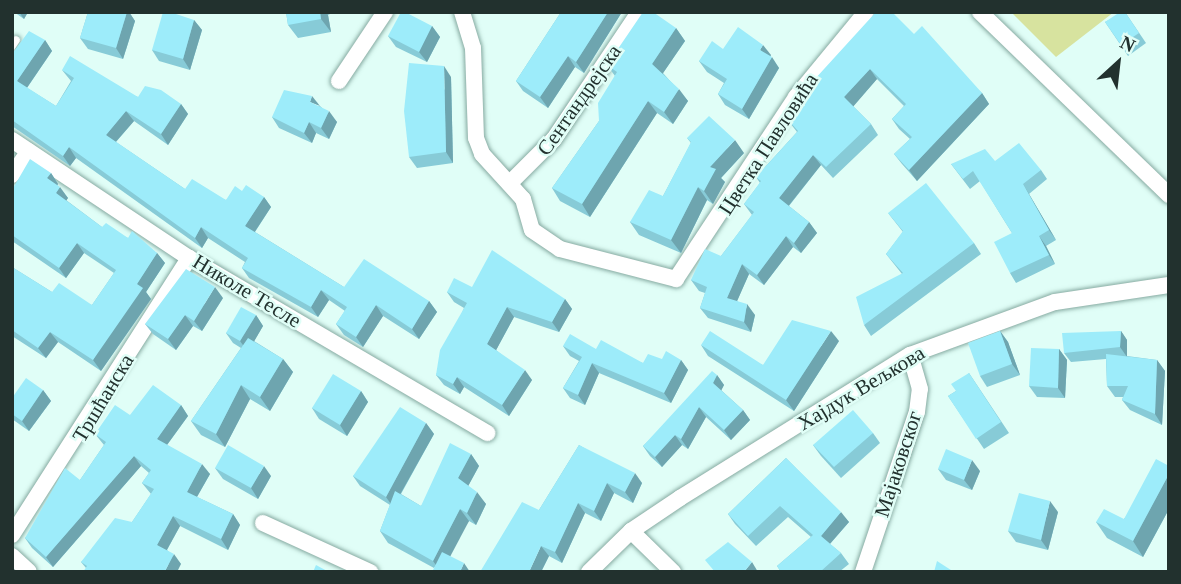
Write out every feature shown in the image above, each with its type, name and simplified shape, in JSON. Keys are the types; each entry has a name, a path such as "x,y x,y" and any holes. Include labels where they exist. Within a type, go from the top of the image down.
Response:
{"street":[{"path":"339,81 385,12"},
{"path":"462,12 473,48 476,138 482,154 512,181"},
{"name":"Сентандрејска","path":"512,181 554,139 639,12"},
{"name":"Цветка Павловића","path":"512,181 541,241 676,279 796,97 866,12"},
{"path":"980,12 1169,195"},
{"name":"Николе Тесле","path":"12,140 189,258 487,433"},
{"path":"12,175 29,151"},
{"name":"Тршћанска","path":"12,535 189,258"},
{"name":"Хајдук Вељкова","path":"589,572 631,531 910,355 1055,302 1169,285"},
{"name":"Мајаковског","path":"863,572 917,412 920,389 910,355"},
{"path":"263,523 370,572"},
{"path":"631,531 673,572"},
{"path":"12,556 29,572"}],"green space":[{"path":"1011,12 1114,12 1056,57"}],"building":[{"path":"88,12 127,12 116,48 80,38"},
{"path":"163,12 194,20 183,59 152,50"},
{"path":"286,12 320,12 321,19 288,25"},
{"path":"401,12 432,26 419,52 388,36"},
{"path":"561,12 608,12 576,62 568,56 540,97 516,81"},
{"path":"643,12 653,12 676,28 652,64 679,89 664,112 648,101 582,204 552,188 599,121 598,103 617,72 607,65"},
{"path":"876,12 892,12 914,34 922,26 982,93 909,170 894,154 912,137 892,119 906,104 870,69 844,97 871,124 826,167 813,155 779,198 809,222 794,243 786,236 757,275 742,264 727,298 747,304 744,322 700,308 707,287 691,280 705,249 721,256 754,212 744,204 761,181 756,177 798,131 783,114"},
{"path":"1120,12 1125,12 1139,33 1121,45 1105,22"},
{"path":"738,27 763,45 760,50 772,57 742,109 718,94 727,79 699,61 712,41 723,49"},
{"path":"29,31 45,40 17,81 56,106 74,78 62,70 70,56 138,97 145,86 161,90 181,104 161,134 126,111 106,135 185,189 192,179 226,200 235,186 242,191 246,185 264,197 245,226 344,287 364,259 429,301 412,329 376,305 356,337 336,324 347,307 321,290 311,307 242,268 248,258 201,227 195,238 69,147 63,156 12,120 12,54"},
{"path":"409,63 444,66 446,152 409,157 404,111"},
{"path":"284,90 312,96 310,102 329,111 321,128 309,122 304,133 272,117"},
{"path":"709,116 735,140 710,167 716,169 704,191 698,187 671,240 630,222 649,190 663,196 691,142 687,138"},
{"path":"1019,143 1041,170 1023,184 1049,230 1039,236 1049,255 1010,273 994,242 1012,233 973,171 963,179 951,164 985,149 995,161"},
{"path":"30,159 51,173 47,178 60,187 56,193 102,227 106,223 128,238 132,231 157,253 137,284 143,288 93,360 50,332 38,348 12,330 12,267 52,292 59,283 92,305 116,270 77,243 59,268 12,235 12,190"},
{"path":"926,183 974,243 864,325 856,297 903,273 886,254 903,231 888,213"},
{"path":"492,250 565,299 552,322 507,307 487,344 525,370 502,405 457,377 453,384 436,375 440,350 467,303 447,292 454,278 472,287"},
{"path":"186,269 215,287 194,321 185,315 168,339 145,324"},
{"path":"241,307 256,315 240,341 226,333"},
{"path":"792,320 831,331 786,400 701,345 710,331 763,365"},
{"path":"1000,331 1012,364 980,376 968,343"},
{"path":"1121,331 1120,347 1064,353 1062,333"},
{"path":"570,334 596,349 601,340 643,363 648,354 662,359 666,351 681,360 664,393 592,363 578,395 563,388 582,357 563,346"},
{"path":"248,338 283,359 260,397 241,385 216,434 191,421"},
{"path":"1031,348 1059,349 1058,388 1029,386"},
{"path":"1106,354 1157,360 1155,414 1122,400 1128,386 1107,386"},
{"path":"712,371 717,375 713,383 743,410 724,430 699,407 681,439 675,435 655,457 643,446"},
{"path":"969,373 1001,422 976,439 948,396 956,391 951,384"},
{"path":"333,374 361,391 340,425 312,408"},
{"path":"26,378 43,390 22,421 12,414 12,398"},
{"path":"153,385 181,405 157,439 202,464 187,492 233,514 221,539 173,516 157,545 174,554 165,571 167,572 83,572 87,566 81,562 115,518 132,522 154,489 142,483 151,470 134,456 46,557 25,538 65,468 80,480 106,442 95,434 115,405 130,415"},
{"path":"400,407 426,423 386,497 353,476"},
{"path":"853,410 873,433 834,467 813,445"},
{"path":"450,443 471,454 458,478 477,492 467,513 460,509 433,561 380,531 395,491 421,506"},
{"path":"228,445 264,466 251,488 215,468"},
{"path":"579,445 635,473 625,492 607,483 594,511 578,503 555,552 541,546 529,572 480,572 522,502 539,510"},
{"path":"946,449 972,460 964,480 938,469"},
{"path":"786,458 841,512 821,536 841,553 820,572 781,572 777,566 813,535 780,506 748,536 728,514"},
{"path":"1156,459 1169,466 1169,474 1133,541 1096,522 1104,509 1124,519"},
{"path":"1019,493 1050,501 1041,540 1008,531"},
{"path":"728,542 752,562 744,572 715,572 705,560"},
{"path":"442,552 464,563 460,572 432,572"},
{"path":"937,561 954,572 934,572"},
{"path":"316,565 329,572 313,572"}]}
